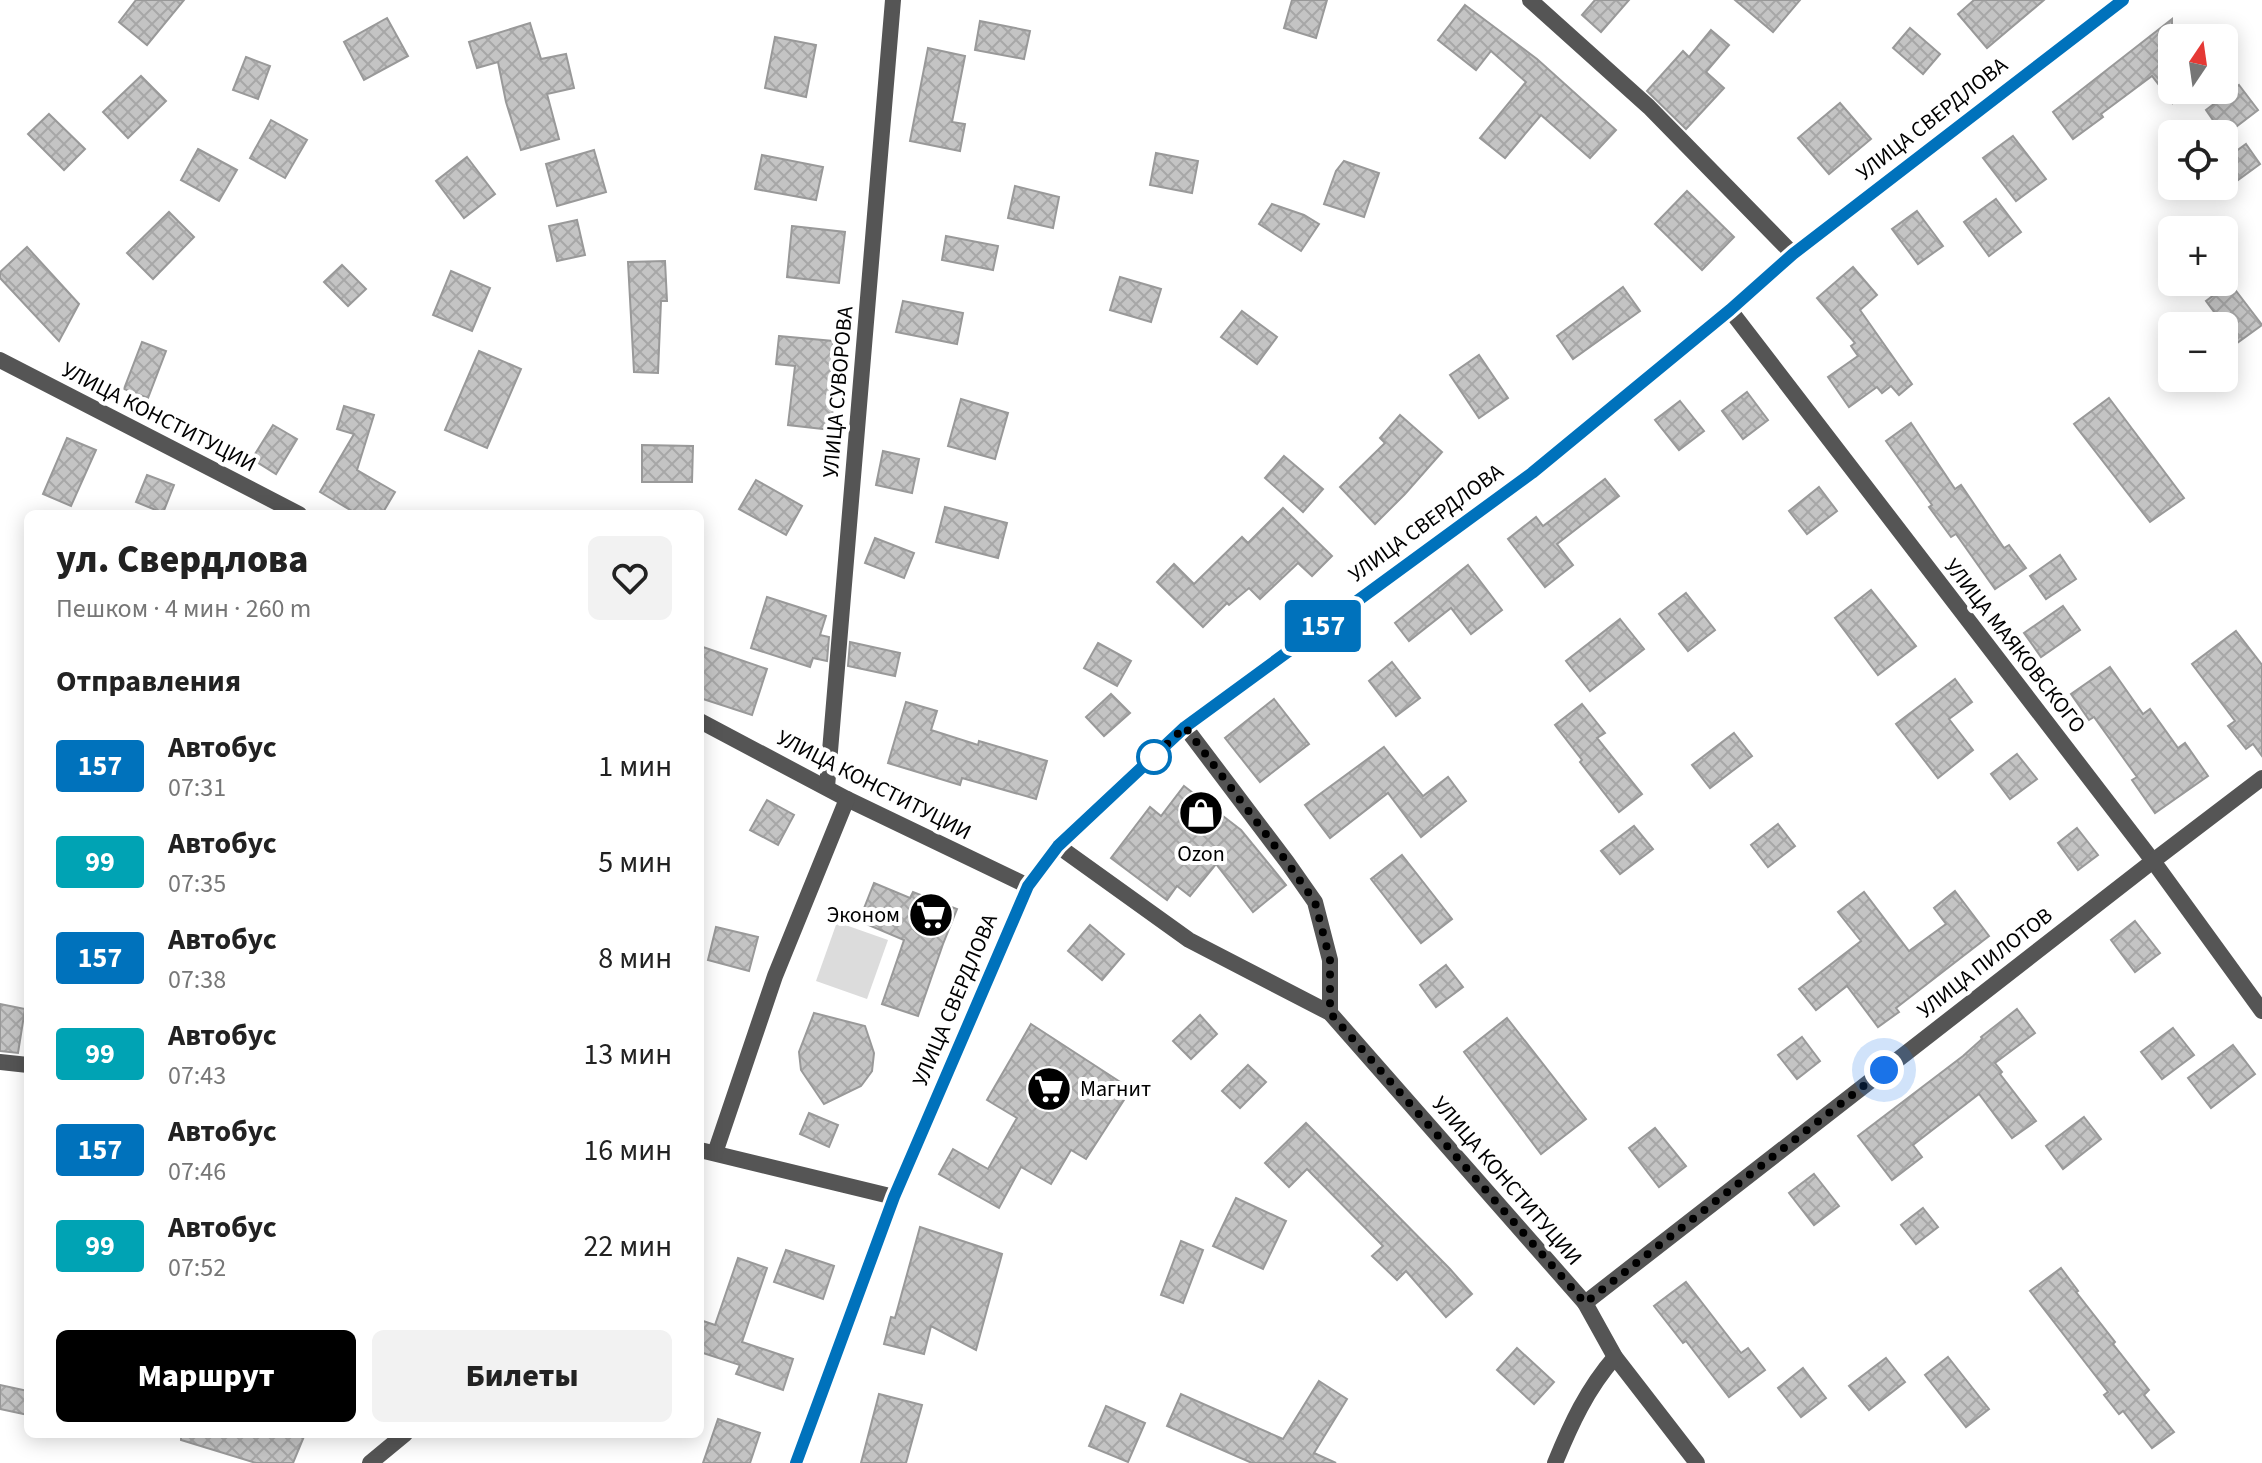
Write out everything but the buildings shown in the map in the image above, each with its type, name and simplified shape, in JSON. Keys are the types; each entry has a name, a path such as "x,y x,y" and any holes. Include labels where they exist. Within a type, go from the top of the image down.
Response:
{"street":[{"name":"УЛИЦА СУВОРОВА","path":"827,787 893,0"},
{"path":"1530,0 1649,107 1793,254"},
{"name":"УЛИЦА СВЕРДЛОВА","path":"796,1463 894,1197 1028,886 1058,846 1185,727 1532,473 1730,310 1793,254 2123,0"},
{"name":"УЛИЦА МАЯКОВСКОГО","path":"1730,310 2153,861 2262,1011"},
{"name":"УЛИЦА КОНСТИТУЦИИ","path":"0,360 291,510"},
{"name":"УЛИЦА КОНСТИТУЦИИ","path":"704,723 847,799 1028,886"},
{"path":"1185,727 1315,902 1330,960 1330,1013"},
{"name":"УЛИЦА ПИЛОТОВ","path":"1585,1303 2262,778"},
{"path":"847,799 708,1152 894,1197"},
{"name":"УЛИЦА КОНСТИТУЦИИ","path":"1058,846 1189,940 1330,1013 1585,1303 1615,1357 1697,1463"},
{"path":"0,1062 24,1065"},
{"path":"1555,1463 1577,1411 1596,1379 1615,1357"},
{"path":"370,1463 400,1438"}],"shaded area":[{"path":"837,922 888,940 867,999 816,981"}],"bus line":[{"name":"157","path":"796,1463 894,1197 1028,886 1058,846 1185,727 1532,473 1730,310 1793,254 2123,0"}],"place":[{"name":"Ozon","path":"1201,813"},
{"name":"Эконом","path":"931,915"},
{"name":"Магнит","path":"1049,1089"}],"route":[{"path":"1154,757 1150,760 1185,727 1315,902 1330,960 1330,1013 1585,1303 1884,1070"}]}
